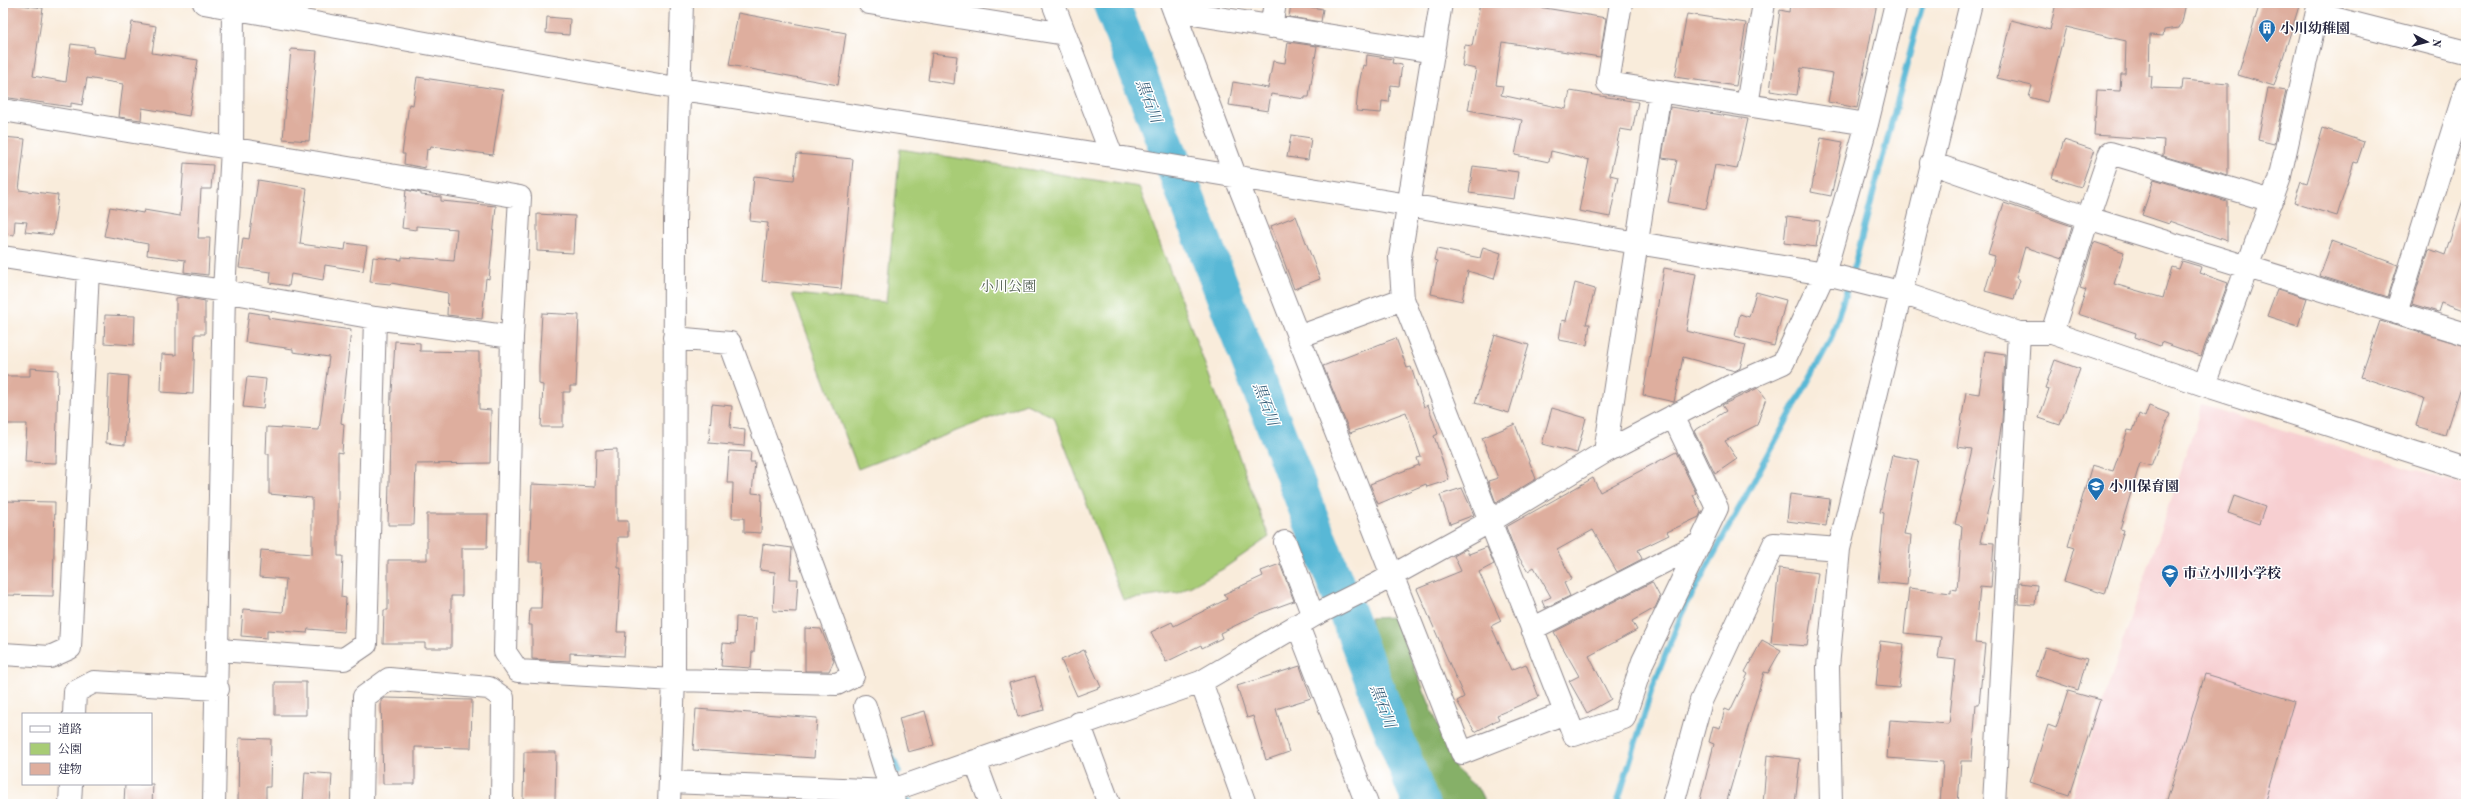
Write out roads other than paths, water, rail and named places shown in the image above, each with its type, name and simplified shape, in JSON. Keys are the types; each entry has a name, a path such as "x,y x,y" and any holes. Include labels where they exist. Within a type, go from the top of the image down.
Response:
{"street":[{"path":"204,3 233,5 681,89 1112,156 1227,177 1828,274 1899,292 2018,333 2052,333 2204,385 2466,469"},
{"path":"669,804 674,680 675,220 681,89 682,3"},
{"path":"869,3 1065,34"},
{"path":"1053,3 1112,156"},
{"path":"1271,27 1275,3"},
{"path":"1441,3 1410,206 1400,258 1403,300 1574,735 1624,718 1644,661 1717,508 1673,416"},
{"path":"1621,3 1608,83 1867,124"},
{"path":"1747,105 1764,3"},
{"path":"670,782 832,796 893,798 975,761 1079,723 1201,682 1312,618 1489,522 1605,452 1730,386 1783,363 1828,274 1867,124 1896,3"},
{"path":"1831,804 1828,667 1839,549 1899,292 1971,3"},
{"path":"214,804 219,650 224,291 232,149 233,5"},
{"path":"1434,52 1271,27 1173,7 1227,177 1298,337 1384,580 1462,753 1565,713"},
{"path":"2204,385 2279,180 2318,8 2466,52"},
{"path":"2396,313 2466,88"},
{"path":"1605,452 1660,91"},
{"path":"3,110 520,197 512,337 505,652 518,671 674,680 837,684 853,676 730,343 674,338"},
{"path":"2052,333 2110,153 2272,201"},
{"path":"1931,162 2088,218 2466,334"},
{"path":"3,257 224,291 375,318 512,337"},
{"path":"3,654 50,657 70,648 88,270"},
{"path":"1298,337 1403,300"},
{"path":"219,650 344,659 366,644 375,318"},
{"path":"1994,804 2018,333"},
{"path":"1285,542 1312,618 1367,804"},
{"path":"1532,629 1699,544"},
{"path":"1673,804 1702,701 1774,544 1839,549"},
{"path":"362,804 364,697 389,679 489,688 503,698 502,804"},
{"path":"74,713 75,692 94,682 218,689"},
{"path":"1201,682 1245,804"},
{"path":"865,706 893,798"},
{"path":"1079,723 1109,804"},
{"path":"975,761 990,804"},
{"path":"70,804 71,785"}],"waterway":[{"name":"黒石川","path":"1111,3 1421,804"},
{"path":"1617,804 1652,689 1682,613 1831,339 1854,267 1923,3"},
{"path":"889,750 899,772"}],"place":[{"name":"小川幼稚園","path":"2267,43"},
{"name":"小川保育園","path":"2096,501"},
{"name":"市立小川小学校","path":"2170,588"}],"park label":[{"name":"小川公園","path":"1008,286"}]}
